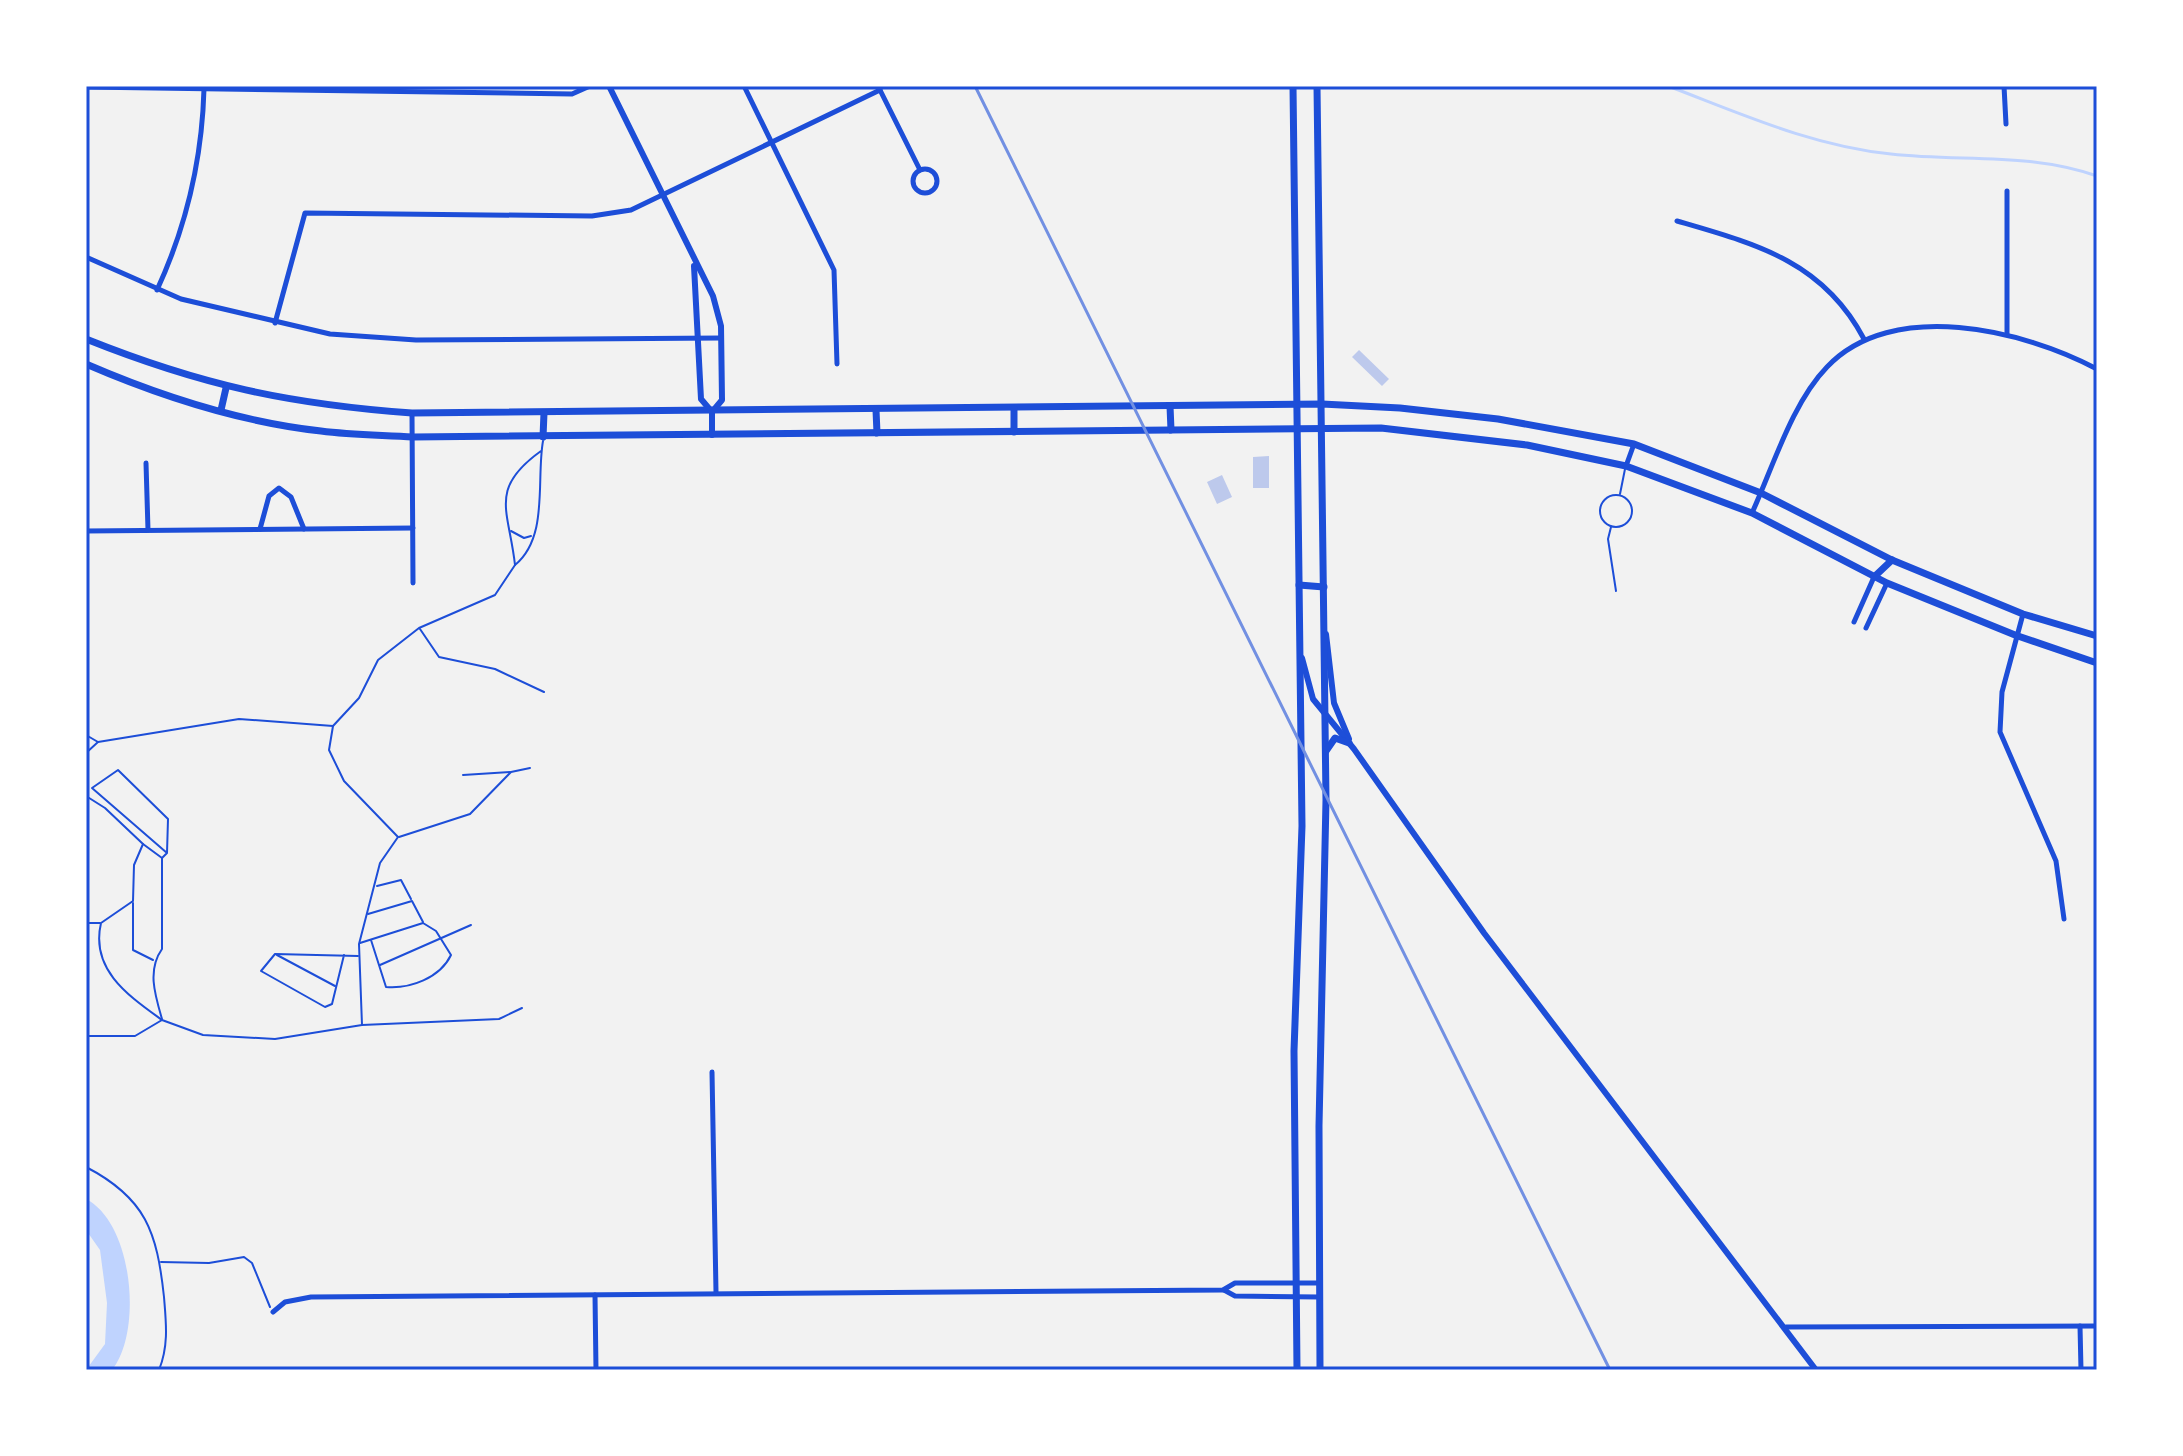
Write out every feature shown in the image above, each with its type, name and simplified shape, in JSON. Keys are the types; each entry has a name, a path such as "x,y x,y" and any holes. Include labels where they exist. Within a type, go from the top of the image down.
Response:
{"main road":[{"path":"1293,86 1302,826 1294,1051 1297,1370"},
{"path":"1317,91 1325,753 1320,1370"},
{"path":"86,339 160,369 226,388 325,407 412,413 1322,404 1400,408 1498,419 1634,444 1761,493 1892,560 2023,614 2097,636"},
{"path":"86,364 150,391 221,410 321,431 413,437 1381,428 1527,445 1626,466 1752,513 1887,583 2015,635 2097,663"},
{"path":"221,410 226,388"},
{"path":"1170,406 1171,430"},
{"path":"1014,409 1014,432"},
{"path":"876,410 877,433"},
{"path":"543,437 544,413"},
{"path":"1874,577 1892,560"},
{"path":"1887,583 1892,560"},
{"path":"1299,585 1324,587"},
{"path":"1325,753 1335,738 1351,746"}],"street":[{"path":"86,87 572,94 590,86"},
{"path":"609,86 713,296 721,338 722,400 712,412 712,435"},
{"path":"744,86 834,270 837,364"},
{"path":"2004,86 2006,124"},
{"path":"275,323 305,213 592,216 631,210 663,197 879,88 920,170"},
{"path":"157,290 174,254 198,165 204,89"},
{"path":"929,169 936,175 937,184 931,191 922,192 915,186 914,177 920,170 929,169"},
{"path":"2007,191 2007,335"},
{"path":"1677,221 1777,254 1814,275 1848,309 1864,339"},
{"path":"86,257 157,290 275,323 330,334 416,340 721,338"},
{"path":"694,262 701,399 712,412"},
{"path":"1752,513 1804,398 1828,365 1864,339 1903,330 1945,326 2007,335 2064,351 2097,369"},
{"path":"412,413 413,583"},
{"path":"1626,466 1634,444"},
{"path":"146,463 148,531"},
{"path":"260,529 269,496 279,488 291,497 304,529"},
{"path":"86,531 413,528"},
{"path":"1854,622 1874,577"},
{"path":"1866,628 1887,583"},
{"path":"2023,614 2002,692 2000,732 2056,861 2064,919"},
{"path":"1324,622 1334,703 1351,746"},
{"path":"1298,643 1313,699 1351,746 1474,920 1816,1370"},
{"path":"712,1072 716,1292"},
{"path":"1223,1290 1235,1283 1319,1283"},
{"path":"273,1312 285,1302 311,1297 1223,1290 1235,1296 1319,1297"},
{"path":"595,1295 596,1370"},
{"path":"2080,1326 2081,1370"},
{"path":"1786,1327 2097,1326"}],"lane":[{"path":"398,837 344,781 329,750 333,726 359,698 378,660 419,628 495,595 515,565 528,554 540,498 543,437"},
{"path":"515,565 510,530 503,511 505,490 519,467 541,451"},
{"path":"1620,495 1626,466"},
{"path":"1620,495 1627,500 1632,512 1625,524 1612,526 1604,522 1600,509 1606,498 1620,495"},
{"path":"1612,526 1608,539 1616,591"},
{"path":"510,530 524,538 533,536"},
{"path":"419,628 439,657 495,669 544,692"},
{"path":"86,753 98,742 239,719 333,726"},
{"path":"86,735 98,742"},
{"path":"463,775 530,768"},
{"path":"162,1020 154,989 154,960 162,949 162,858 167,853 168,819 118,770 92,788 167,853"},
{"path":"362,1025 359,944 380,863 398,837 470,814 511,772"},
{"path":"86,796 105,808 162,858"},
{"path":"143,844 134,865 133,950 154,960"},
{"path":"371,940 386,987 405,989 445,968 451,955 443,941 423,923 401,880 376,886"},
{"path":"86,923 101,923 133,901"},
{"path":"368,914 412,901"},
{"path":"101,923 97,939 100,956 120,990 162,1020 203,1035 231,1039 275,1039 362,1025 499,1019 522,1008"},
{"path":"359,944 423,923"},
{"path":"379,966 443,941 471,925"},
{"path":"275,954 360,956"},
{"path":"275,954 261,971 325,1007 332,1004 344,955"},
{"path":"275,954 336,987"},
{"path":"86,1036 135,1036 162,1020"}],"path":[{"path":"86,1167 115,1183 140,1209 158,1247 167,1341 159,1370"},
{"path":"160,1262 209,1263 244,1257 252,1263 273,1312"}],"water":[{"path":"86,1199 102,1212 114,1230 128,1279 128,1330 122,1352 112,1370 86,1370 105,1344 107,1303 100,1250 86,1230"}],"building":[{"path":"1359,350 1389,379 1382,386 1352,357"},
{"path":"1269,456 1269,488 1253,488 1253,457"},
{"path":"1222,475 1232,497 1217,504 1207,482"}],"waterway":[{"path":"1668,86 1778,128 1833,144 1891,154 2046,164 2097,176"}],"railway":[{"path":"975,86 1610,1370"}]}
